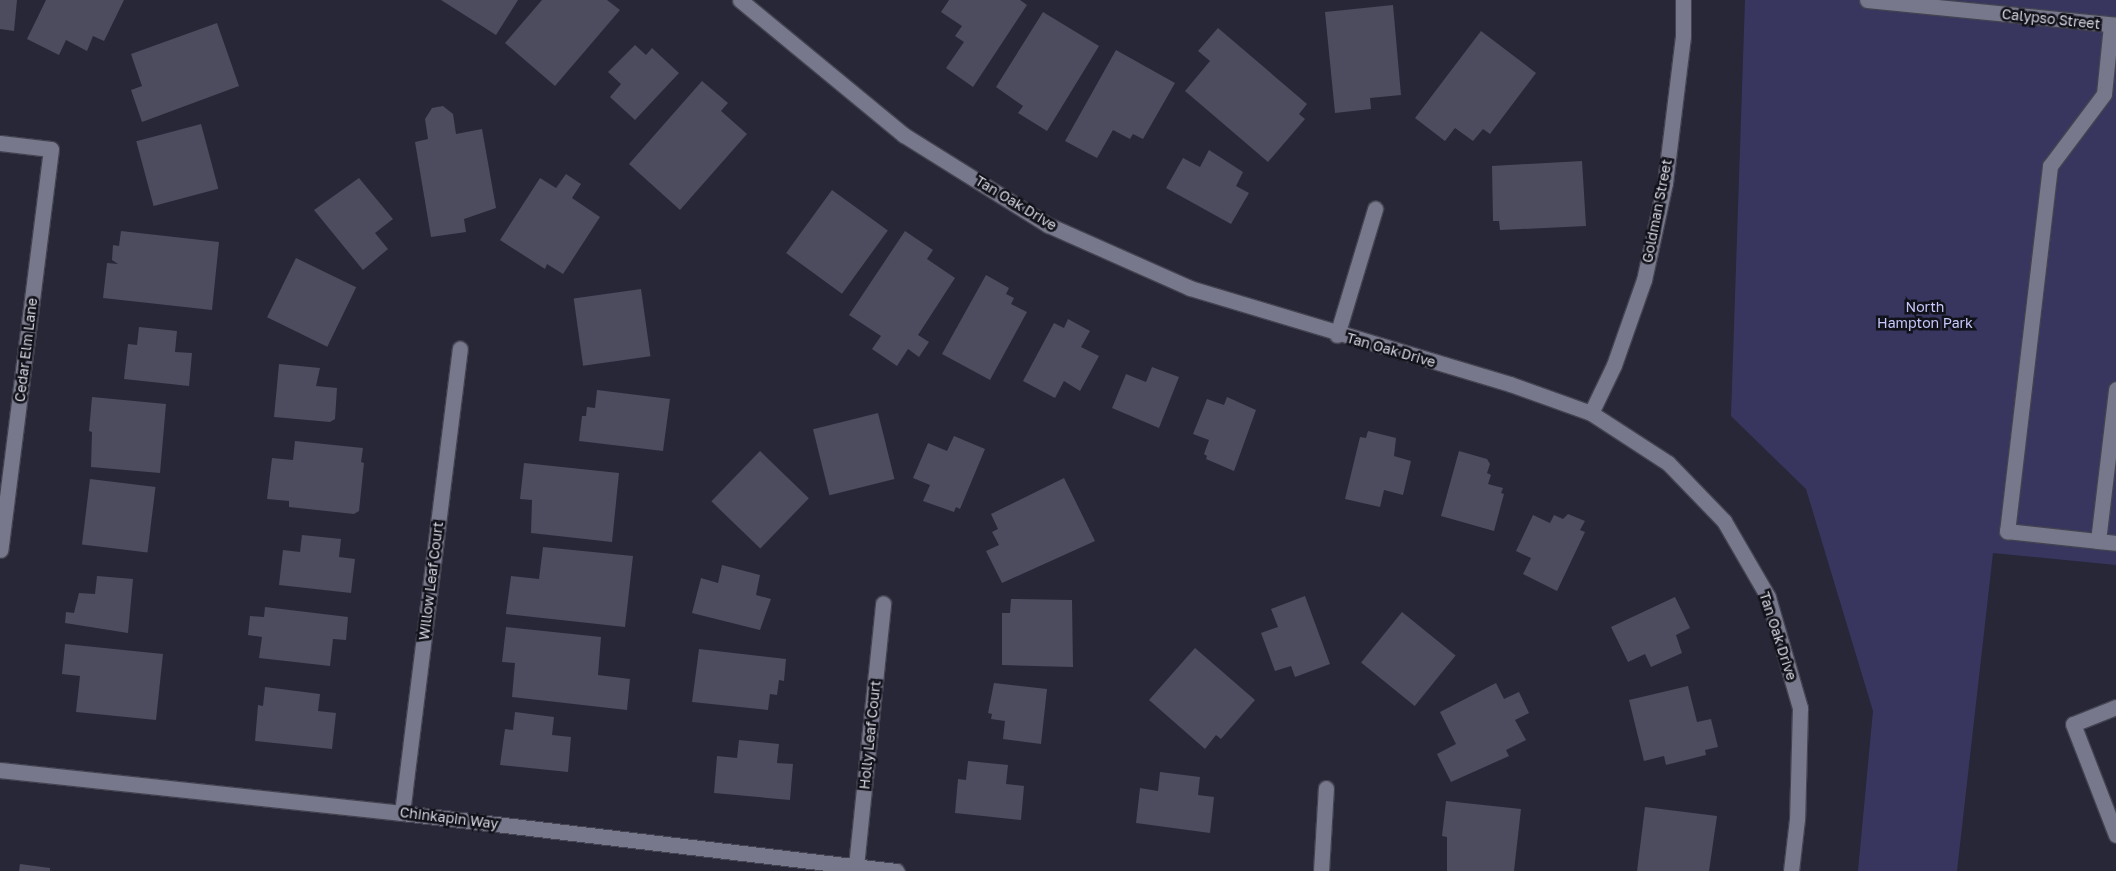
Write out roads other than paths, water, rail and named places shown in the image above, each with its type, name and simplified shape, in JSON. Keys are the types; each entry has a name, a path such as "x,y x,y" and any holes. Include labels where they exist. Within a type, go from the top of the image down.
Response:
{"street":[{"name":"Tan Oak Drive","path":"740,0 904,135 1048,224 1190,288 1337,335 1510,384 1591,413 1668,463 1724,521 1768,597 1800,708 1797,819 1792,871"},
{"name":"Goldman Street","path":"1591,413 1614,365 1644,280 1665,183 1683,36 1683,0"},
{"name":"Calypso Street","path":"1867,0 2114,25"},
{"path":"2114,25 2104,94 2050,166 2007,531 2116,543"},
{"name":"Cedar Elm Lane","path":"0,143 51,149 0,550"},
{"path":"1337,335 1375,209"},
{"name":"Willow Leaf Court","path":"402,813 460,349"},
{"path":"2098,541 2112,463 2116,389"},
{"name":"Holly Leaf Court","path":"856,866 883,603"},
{"path":"2116,707 2073,724 2116,835"},
{"name":"Chinkapin Way","path":"0,770 402,813 897,871"},
{"path":"1321,871 1326,788"}],"park label":[{"name":"North Hampton Park","path":"1925,316"}]}
